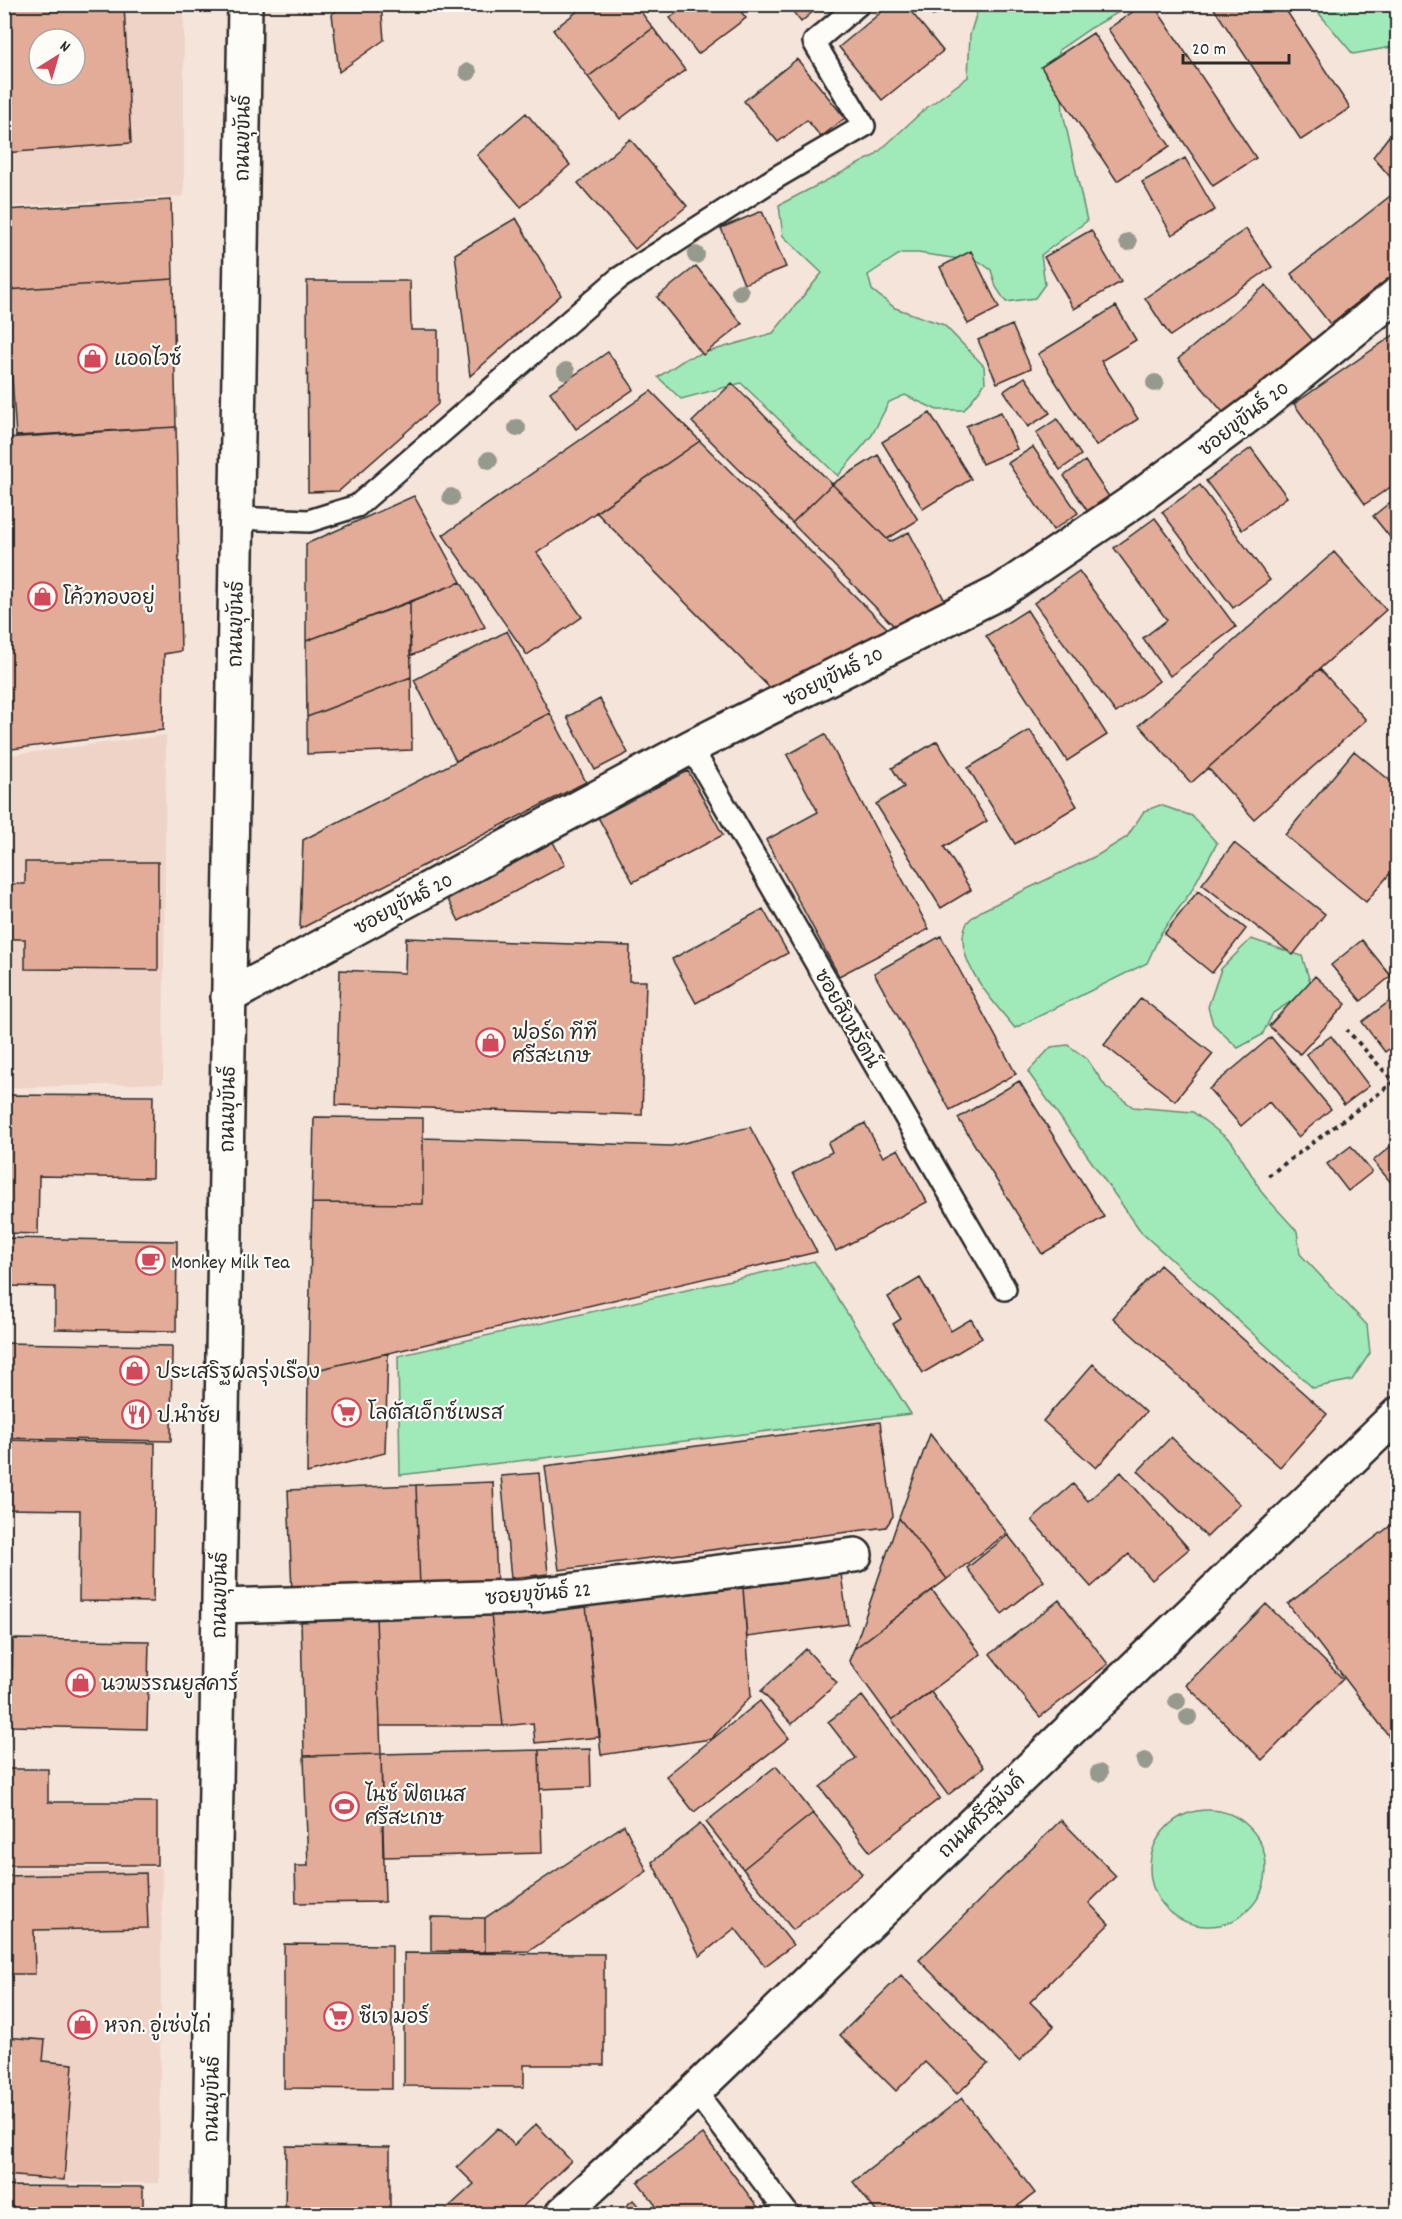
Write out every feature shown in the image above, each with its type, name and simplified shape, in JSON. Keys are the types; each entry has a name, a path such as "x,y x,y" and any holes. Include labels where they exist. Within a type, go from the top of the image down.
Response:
{"street":[{"name":"ถนนขุขันธ์","path":"209,2214 244,4"},
{"name":"ซอยขุขันธ์ 20","path":"228,997 691,747 1000,592 1134,501 1257,409 1398,294"},
{"name":"ถนนศรีสุมังค์","path":"562,2214 695,2091 1398,1414"},
{"name":"ซอยขุขันธ์ 22","path":"219,1606 520,1597 855,1556"}],"lane":[{"path":"236,518 309,521 357,506 618,279 777,177 864,126 814,42 859,4"},
{"name":"ซอยสิงหรัตน์","path":"691,747 1005,1289"},
{"path":"695,2091 788,2214"}],"path":[{"path":"1268,1176 1394,1082 1347,1030"}],"shaded area":[{"path":"5,5 184,5 184,196 5,207"},
{"path":"166,735 163,1083 5,1088 4,756"},
{"name":"หจก. อู่เซ่งไถ่","path":"4,1868 162,1868 159,2183 5,2184"}],"green space":[{"path":"979,5 1131,5 1059,50 1063,113 1087,221 1041,255 1045,284 1035,298 1006,302 996,287 991,270 980,262 918,253 901,253 868,275 872,290 895,308 944,325 984,366 985,383 964,410 937,410 905,395 889,402 872,435 838,476 741,383 681,399 658,377 687,358 773,333 822,273 783,236 779,205 874,156 925,109 968,77 970,35"},
{"path":"1312,5 1395,5 1398,8 1397,46 1353,54"},
{"path":"1160,805 1192,816 1217,843 1190,893 1161,933 1147,963 1015,1028 987,993 969,965 964,950 963,936 968,922 981,911 1098,855 1127,837 1144,811"},
{"path":"1251,939 1302,956 1312,988 1273,1013 1262,1035 1238,1048 1213,1024 1208,1007 1221,969"},
{"path":"1068,1045 1087,1059 1106,1087 1133,1107 1193,1112 1232,1142 1263,1194 1297,1231 1300,1254 1367,1325 1370,1353 1352,1380 1313,1388 1142,1233 1028,1072 1051,1047"},
{"path":"814,1261 911,1414 400,1475 398,1356"},
{"path":"1208,1810 1230,1814 1249,1827 1262,1846 1266,1868 1262,1890 1249,1909 1230,1922 1208,1926 1186,1922 1167,1909 1154,1890 1150,1868 1154,1846 1167,1827 1186,1814"}],"building":[{"path":"4,4 124,4 131,143 4,153"},
{"path":"346,4 381,4 384,40 339,72 332,14"},
{"path":"587,4 635,4 653,28 588,77 553,30"},
{"path":"688,4 735,4 746,18 698,54 670,18"},
{"path":"787,4 822,4 801,22"},
{"path":"891,4 905,4 943,51 882,100 839,47"},
{"path":"923,4 948,4 933,16"},
{"path":"1144,4 1153,4 1256,158 1213,186 1108,29"},
{"path":"1211,4 1282,4 1350,108 1301,140"},
{"path":"653,28 685,70 620,119 588,77"},
{"path":"1093,33 1170,146 1117,181 1041,67"},
{"path":"797,59 845,118 821,137 807,120 778,142 744,101"},
{"path":"526,113 570,165 521,207 477,155"},
{"path":"1398,125 1398,146 1389,136"},
{"path":"1389,136 1398,146 1398,186 1373,157"},
{"path":"630,139 687,206 635,249 578,183"},
{"path":"1185,158 1215,210 1172,235 1142,182"},
{"path":"1394,193 1398,197 1398,271 1330,324 1291,274"},
{"path":"171,200 173,279 6,290 4,210"},
{"path":"762,211 786,267 744,284 721,228"},
{"path":"516,218 561,295 470,376 455,254"},
{"path":"1246,229 1272,267 1170,336 1145,298"},
{"path":"1091,230 1121,282 1074,309 1044,257"},
{"path":"971,251 999,308 968,324 940,267"},
{"path":"696,266 742,324 703,355 657,297"},
{"name":"แอดไวซ์","path":"173,279 176,427 16,436 6,290"},
{"path":"307,281 410,281 411,330 438,330 438,404 339,491 308,492"},
{"path":"1266,285 1315,343 1227,417 1178,359"},
{"path":"1116,306 1136,340 1101,361 1138,419 1096,446 1038,354"},
{"path":"1012,325 1031,368 997,383 978,340"},
{"path":"1398,332 1398,482 1365,504 1294,404"},
{"path":"608,352 634,389 576,429 550,392"},
{"path":"1025,377 1050,413 1028,427 1004,391"},
{"path":"732,383 832,484 792,523 692,422"},
{"path":"651,391 700,441 537,553 582,617 527,655 443,535"},
{"path":"1001,412 1017,449 982,464 966,426"},
{"path":"930,413 971,479 923,509 882,442"},
{"path":"1057,419 1081,455 1060,470 1036,433"},
{"path":"176,427 181,651 164,654 163,730 4,750 4,438"},
{"path":"700,441 889,630 770,688 596,512"},
{"path":"1033,447 1078,513 1053,530 1008,463"},
{"path":"1251,448 1287,497 1242,530 1206,481"},
{"path":"878,455 918,520 887,539 832,484"},
{"path":"1085,461 1110,498 1088,512 1064,476"},
{"path":"832,484 890,542 909,532 945,601 895,627 792,523"},
{"path":"1200,485 1270,580 1233,608 1162,512"},
{"path":"414,496 461,582 306,641 306,544"},
{"path":"1398,496 1398,537 1393,541 1373,516"},
{"path":"1155,518 1236,627 1170,676 1143,638 1167,620 1114,548"},
{"path":"1334,552 1386,610 1191,783 1139,725"},
{"path":"1079,571 1159,681 1116,713 1034,603"},
{"path":"461,582 485,627 410,656 410,602"},
{"path":"410,602 411,677 307,717 306,641"},
{"path":"1027,610 1107,735 1067,761 986,636"},
{"path":"507,631 550,713 456,761 414,680"},
{"path":"1320,669 1366,720 1254,819 1208,768"},
{"path":"411,677 412,750 307,754 307,717"},
{"path":"600,699 628,753 595,770 567,717"},
{"path":"550,713 586,782 300,929 303,840"},
{"path":"1030,730 1077,806 1015,844 968,768"},
{"path":"825,734 929,929 839,976 766,840 818,812 787,755"},
{"path":"937,741 987,821 944,847 971,890 941,908 876,804 904,787 892,768"},
{"path":"1354,751 1398,787 1398,864 1366,902 1285,835"},
{"path":"688,771 723,835 633,882 598,817"},
{"path":"552,840 565,865 459,921 446,896"},
{"path":"1234,843 1325,914 1293,955 1202,884"},
{"path":"25,862 158,862 158,970 25,969 25,939 4,939 4,884 25,884"},
{"path":"1198,891 1246,929 1212,973 1164,934"},
{"path":"763,909 788,953 696,1003 672,959"},
{"path":"941,936 1016,1074 950,1110 874,973"},
{"name":"ฟอร์ด ทีที ศรีสะเกษ","path":"406,938 630,946 629,981 646,981 642,1115 336,1105 340,970 405,973"},
{"path":"1362,940 1391,976 1361,1001 1331,965"},
{"path":"1315,976 1346,1004 1300,1054 1269,1026"},
{"path":"1398,995 1398,1047 1395,1044 1385,1052 1362,1022"},
{"path":"1141,998 1213,1054 1175,1101 1104,1045"},
{"path":"1331,1036 1369,1086 1344,1105 1306,1054"},
{"path":"1271,1037 1331,1109 1298,1137 1269,1102 1241,1126 1209,1089"},
{"path":"1019,1081 1104,1217 1042,1254 958,1118"},
{"path":"4,1095 153,1096 152,1178 39,1176 38,1234 4,1233"},
{"path":"314,1117 423,1118 423,1204 312,1203"},
{"path":"865,1123 883,1157 898,1149 927,1202 836,1251 793,1173 832,1152 828,1143"},
{"path":"750,1127 817,1252 308,1372 312,1203 423,1204 423,1138 671,1146"},
{"path":"1398,1140 1398,1191 1373,1161"},
{"path":"1351,1146 1372,1172 1348,1191 1327,1164"},
{"path":"4,1238 177,1241 176,1331 55,1329 55,1287 4,1286"},
{"path":"1160,1265 1327,1414 1280,1467 1113,1318"},
{"path":"920,1278 951,1331 971,1319 982,1338 923,1373 893,1324 901,1319 888,1297"},
{"path":"4,1343 172,1346 171,1441 4,1438"},
{"name":"โลตัสเอ็กซ์เพรส","path":"388,1353 385,1453 307,1473 308,1372"},
{"path":"1093,1364 1146,1412 1096,1468 1043,1421"},
{"path":"880,1422 893,1516 886,1527 559,1570 545,1466"},
{"path":"930,1434 1007,1533 947,1579 899,1518"},
{"path":"1171,1437 1240,1504 1207,1537 1138,1471"},
{"path":"4,1440 155,1443 153,1602 79,1601 80,1510 4,1509"},
{"path":"1121,1472 1189,1549 1152,1580 1129,1554 1091,1587 1032,1520 1073,1484 1088,1501"},
{"path":"539,1473 548,1574 511,1578 501,1476"},
{"path":"493,1482 497,1585 420,1587 416,1485"},
{"path":"416,1485 420,1587 292,1592 288,1490"},
{"path":"899,1518 947,1579 854,1649"},
{"path":"1398,1520 1398,1748 1288,1604"},
{"path":"1008,1535 1044,1581 1002,1614 967,1568"},
{"path":"841,1574 848,1624 747,1637 743,1588"},
{"path":"743,1588 751,1696 711,1739 601,1755 586,1605"},
{"path":"932,1590 981,1654 892,1720 849,1661 854,1649"},
{"path":"1059,1600 1108,1664 1040,1717 990,1654"},
{"path":"1266,1604 1343,1679 1262,1760 1186,1685"},
{"path":"586,1605 600,1737 535,1743 533,1723 503,1726 491,1614"},
{"path":"491,1614 503,1726 380,1726 376,1617"},
{"path":"376,1617 381,1754 304,1756 301,1619"},
{"path":"4,1638 7,1638 5,1715 4,1715"},
{"name":"นวพรรณยูสคาร์","path":"13,1639 149,1641 147,1729 11,1726"},
{"path":"806,1649 837,1683 792,1724 761,1691"},
{"path":"931,1692 984,1767 948,1795 892,1720"},
{"path":"862,1696 940,1798 870,1852 820,1787 856,1758 828,1722"},
{"path":"760,1701 789,1738 694,1812 666,1776"},
{"path":"590,1749 591,1787 540,1789 539,1750"},
{"path":"539,1750 542,1853 383,1857 381,1754"},
{"name":"ไนซ์ ฟิตเนส ศรีสะเกษ","path":"381,1754 385,1902 296,1903 295,1866 308,1866 304,1756"},
{"path":"776,1766 813,1813 743,1869 706,1822"},
{"path":"4,1769 48,1769 48,1802 157,1802 157,1865 4,1865"},
{"path":"813,1813 862,1874 793,1930 743,1869"},
{"path":"1061,1820 1116,1876 1089,1903 1109,1924 1030,2002 1054,2026 1019,2061 919,1960"},
{"path":"700,1824 793,1945 765,1966 735,1928 700,1956 652,1862"},
{"path":"624,1825 647,1871 529,1951 485,1952 485,1918"},
{"path":"146,1873 148,1928 34,1930 35,1974 4,1974 4,1876"},
{"path":"431,1917 485,1918 485,1952 431,1951"},
{"name":"ซีเจ มอร์","path":"284,1944 392,1945 392,2089 284,2088"},
{"path":"404,1953 604,1954 604,2065 524,2065 524,2087 404,2086"},
{"path":"901,1975 988,2064 957,2094 925,2062 896,2091 840,2035"},
{"path":"4,2037 45,2040 43,2061 73,2064 64,2180 4,2175"},
{"path":"962,2098 1035,2193 1007,2214 878,2214 853,2182"},
{"path":"536,2124 571,2161 515,2214 441,2214 474,2184 457,2167 498,2128 514,2145"},
{"path":"703,2134 763,2214 662,2214 638,2182"},
{"path":"286,2146 390,2147 390,2214 285,2214"},
{"path":"4,2186 143,2187 143,2214 4,2214"},
{"path":"633,2200 646,2214 616,2214"}],"place":[{"name":"แอดไวซ์","path":"93,358"},
{"name":"โค้วทองอยู่","path":"42,597"},
{"name":"ฟอร์ด ทีที ศรีสะเกษ","path":"491,1043"},
{"name":"Monkey Milk Tea","path":"150,1261"},
{"name":"ประเสริฐผลรุ่งเรือง","path":"135,1371"},
{"name":"โลตัสเอ็กซ์เพรส","path":"347,1412"},
{"name":"ป.นำชัย","path":"136,1415"},
{"name":"นวพรรณยูสคาร์","path":"80,1683"},
{"name":"ไนซ์ ฟิตเนส ศรีสะเกษ","path":"344,1806"},
{"name":"ซีเจ มอร์","path":"338,2016"},
{"name":"หจก. อู่เซ่งไถ่","path":"83,2025"}]}
